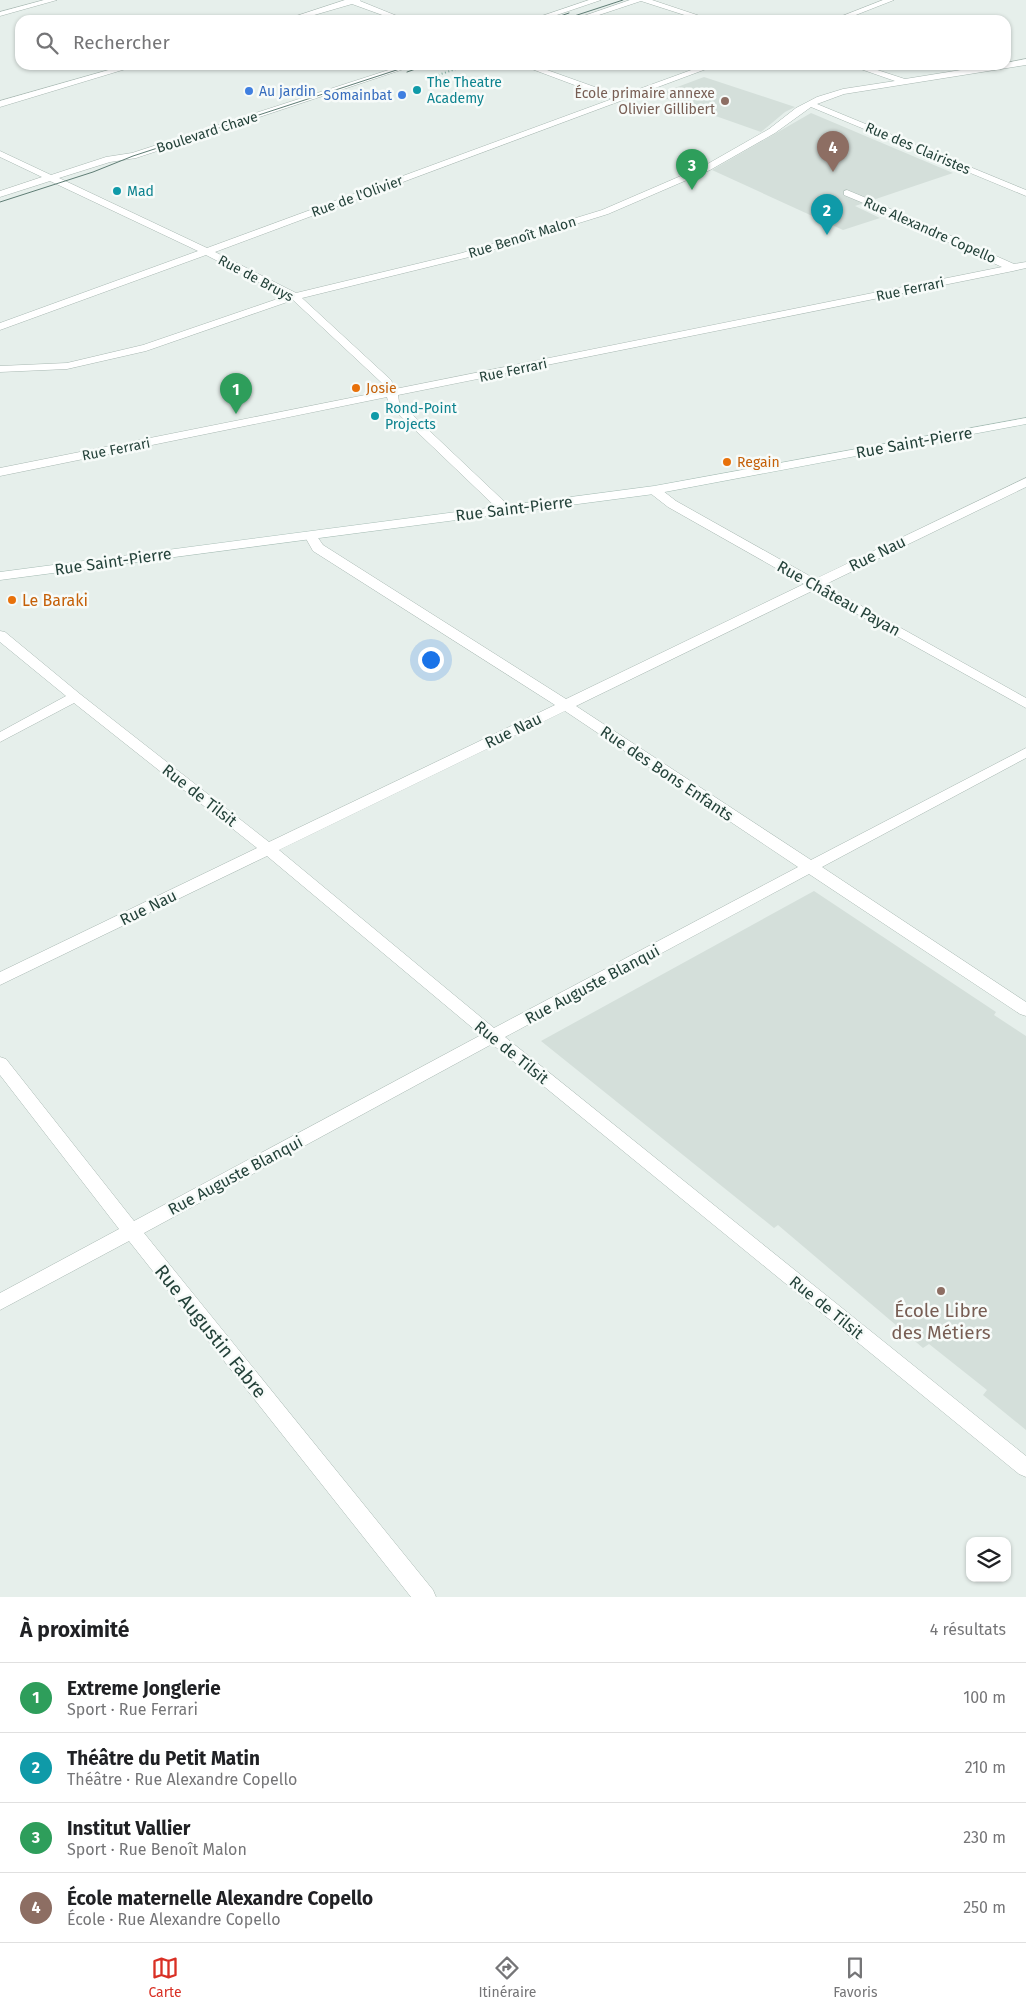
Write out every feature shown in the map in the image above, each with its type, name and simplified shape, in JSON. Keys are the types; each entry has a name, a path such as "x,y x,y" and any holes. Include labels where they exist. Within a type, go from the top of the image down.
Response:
{"street":[{"path":"0,14 53,0"},
{"path":"304,15 353,0 390,15"},
{"path":"550,15 596,0"},
{"path":"592,15 638,0"},
{"path":"644,0 692,15"},
{"path":"850,15 890,0"},
{"name":"Rue Benoît Malon","path":"1011,64 1026,62"},
{"path":"0,104 118,70"},
{"name":"Boulevard Chave","path":"0,194 109,159 133,156 397,70"},
{"path":"539,70 619,99"},
{"name":"Rue de l'Olivier","path":"0,328 699,70"},
{"path":"869,70 904,81"},
{"name":"Rue Benoît Malon","path":"0,369 67,366 146,348 294,296 465,255 605,212 708,168 772,130 792,114 810,104 842,92 975,70"},
{"name":"Rue des Clairistes","path":"810,104 1026,193"},
{"name":"Rue de Bruys","path":"0,154 208,252 294,296 387,382 392,394 393,403 505,509"},
{"name":"Rue Alexandre Copello","path":"847,192 1013,268"},
{"name":"Rue Ferrari","path":"0,472 1026,265"},
{"name":"Rue Saint-Pierre","path":"0,576 654,490 1026,422"},
{"name":"Rue Nau","path":"0,978 1026,482"},
{"name":"Rue Château Payan","path":"654,490 672,504 1026,704"},
{"name":"Rue des Bons Enfants","path":"310,535 318,548 565,705 1026,1010"},
{"name":"Rue de Tilsit","path":"0,635 75,698 269,849 494,1037 1026,1468"},
{"path":"0,738 75,698"},
{"name":"Rue Auguste Blanqui","path":"0,1302 1026,752"},
{"name":"Rue Augustin Fabre","path":"0,1063 425,1597"}],"shaded area":[{"name":"École primaire annexe Olivier Gillibert","path":"704,77 795,107 785,112 761,132 656,95"},
{"path":"811,113 953,173 855,206 880,218 843,230 712,170"},
{"path":"814,891 996,1012 994,1015 1026,1036 1026,1430 983,1395 987,1390 929,1344 923,1348 778,1225 774,1228 541,1041"}],"tram line":[{"path":"577,15 623,0"},
{"path":"563,15 569,13"},
{"path":"0,202 93,172 133,156 397,70"},
{"path":"407,72 413,70"}],"place":[{"name":"The Theatre Academy","path":"417,90"},
{"name":"Au jardin","path":"249,91"},
{"name":"Somainbat","path":"402,95"},
{"name":"École primaire annexe Olivier Gillibert","path":"725,101"},
{"name":"École maternelle Alexandre Copello","path":"833,172"},
{"name":"Institut Vallier","path":"692,190"},
{"name":"Mad","path":"117,191"},
{"name":"Théâtre du Petit Matin","path":"827,235"},
{"name":"Josie","path":"356,388"},
{"name":"Extreme Jonglerie","path":"236,414"},
{"name":"Rond-Point Projects","path":"375,416"},
{"name":"Regain","path":"727,462"},
{"name":"Le Baraki","path":"12,600"},
{"name":"École Libre des Métiers","path":"941,1291"}]}
